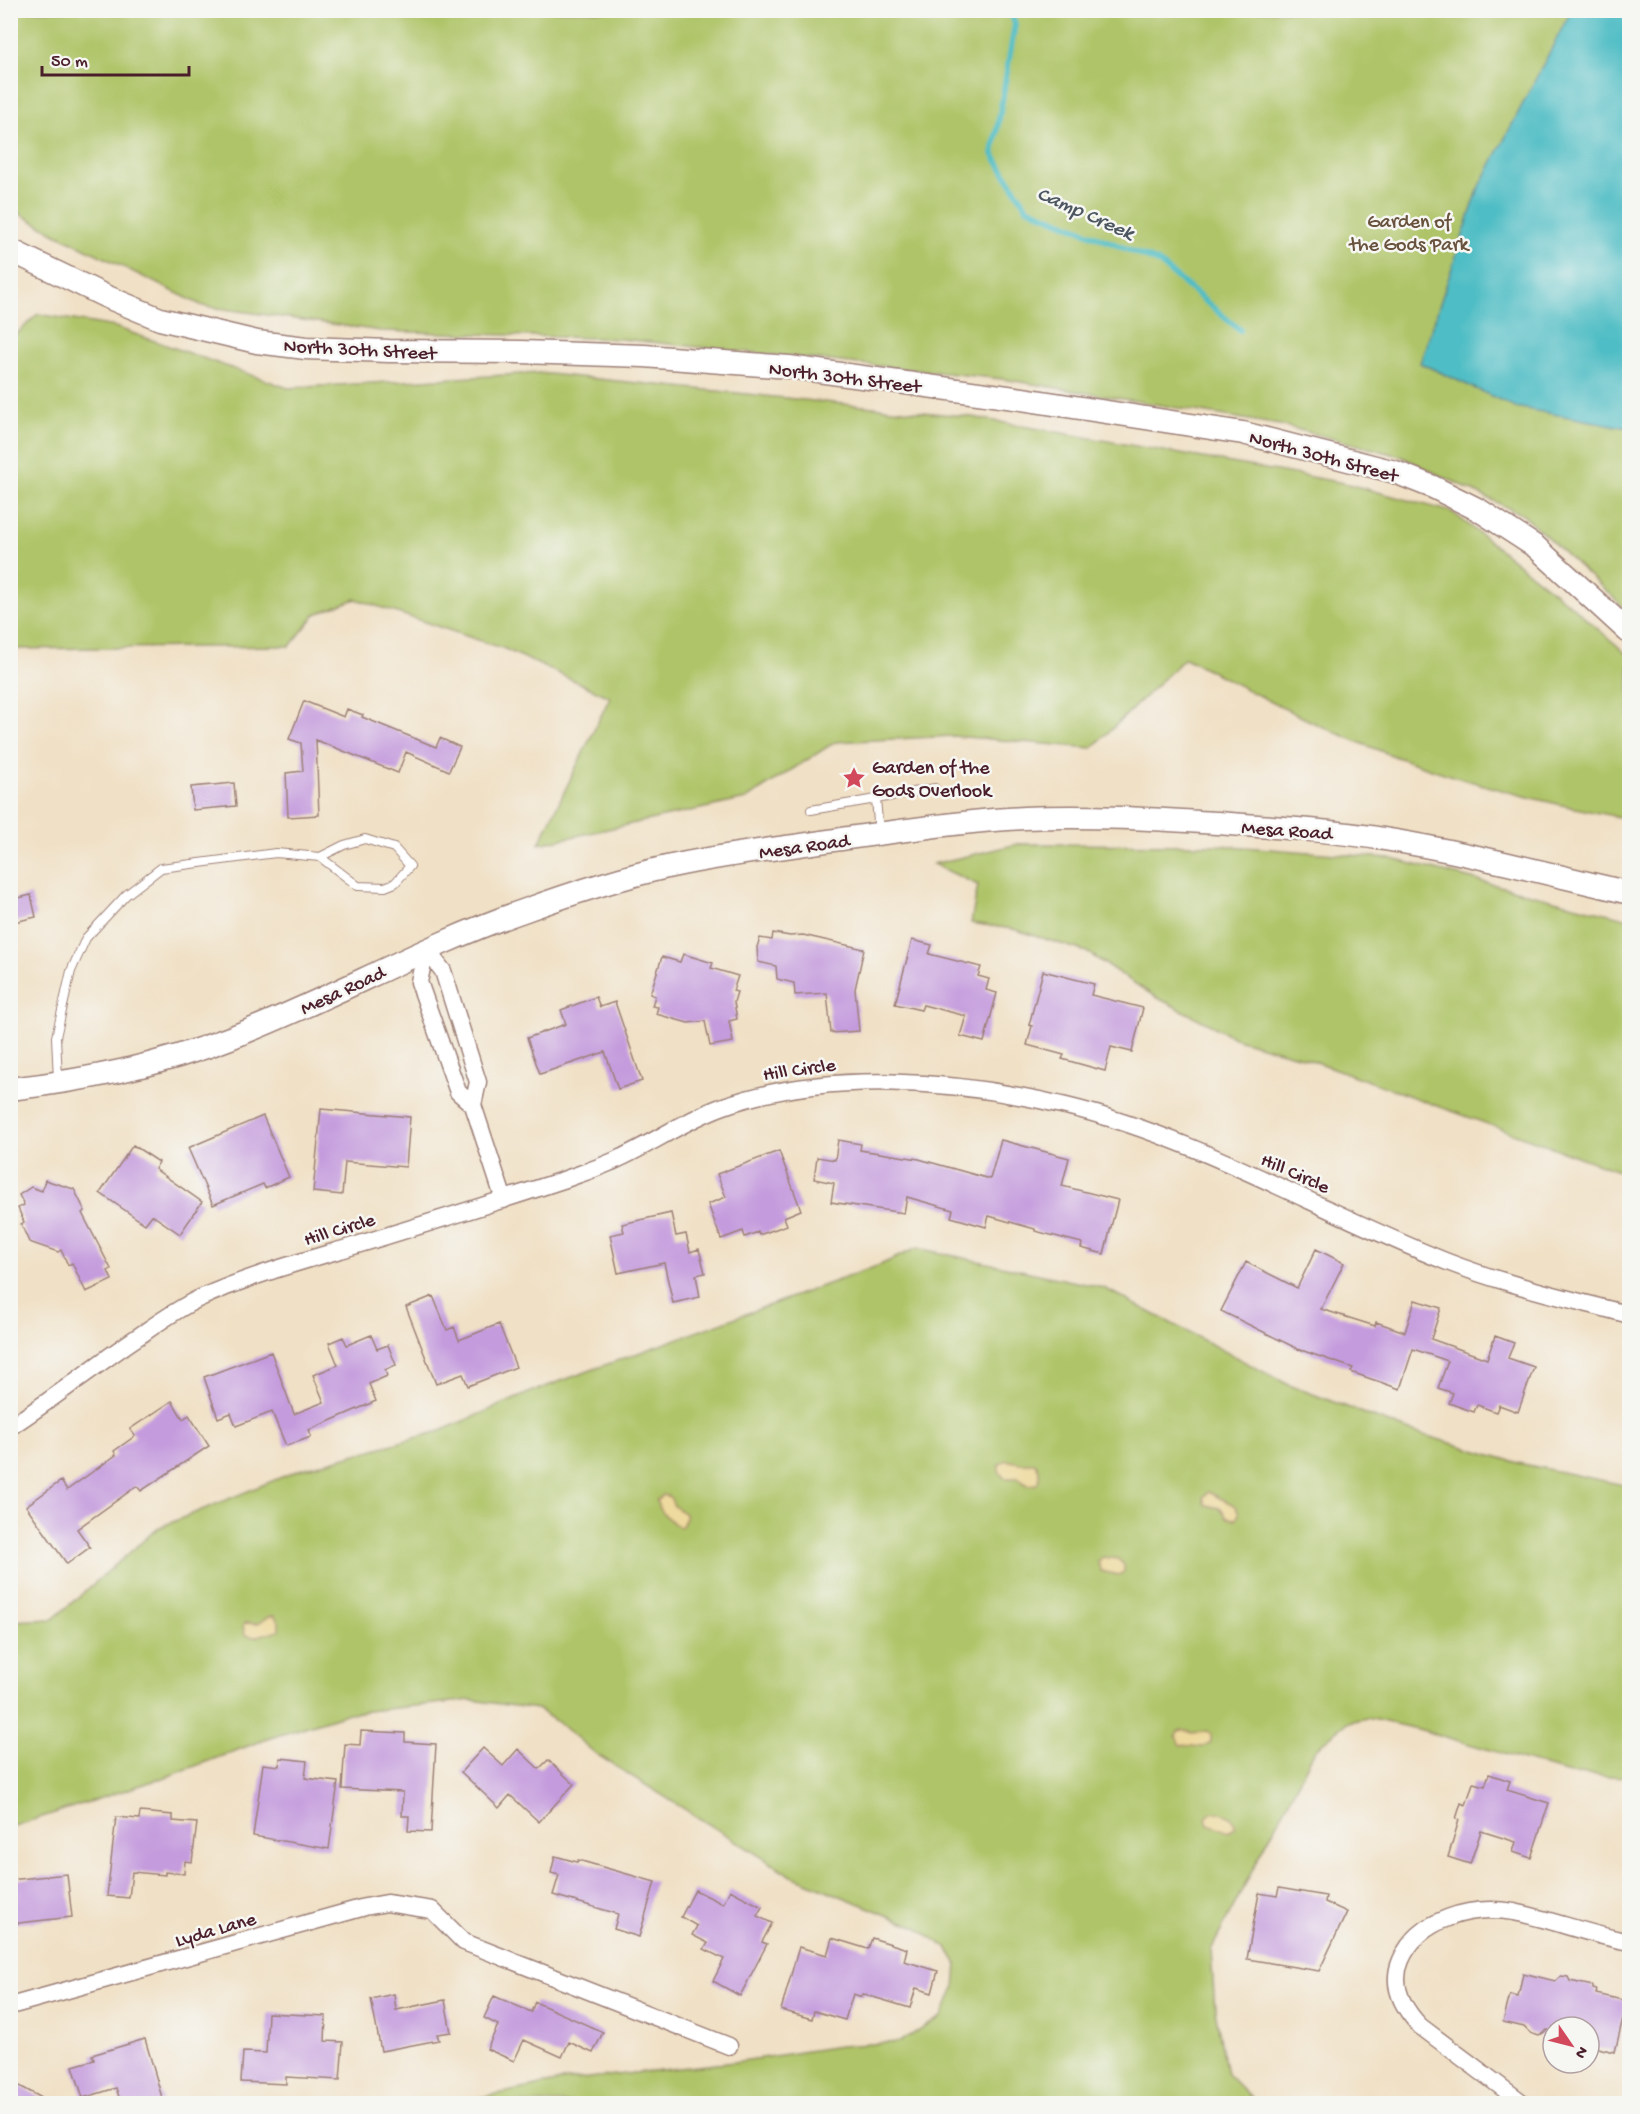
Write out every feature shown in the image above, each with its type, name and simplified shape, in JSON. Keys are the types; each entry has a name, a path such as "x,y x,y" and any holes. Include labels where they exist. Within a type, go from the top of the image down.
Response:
{"main road":[{"name":"North 30th Street","path":"13,252 105,296 160,318 257,342 306,348 644,356 789,367 1022,399 1243,433 1395,472 1433,487 1479,510 1536,547 1629,633"},
{"name":"Mesa Road","path":"10,1089 124,1071 175,1058 289,1014 426,949 519,912 664,868 722,856 978,821 1073,816 1329,831 1422,846 1629,894"}],"street":[{"path":"426,949 443,971 462,1030 478,1082 473,1105 504,1200"},
{"path":"426,949 419,982 458,1092 473,1105"},
{"path":"438,1038 462,1030"},
{"name":"Hill Circle","path":"10,1426 57,1396 121,1348 194,1301 279,1268 504,1200 618,1159 684,1123 718,1108 757,1095 795,1087 838,1082 874,1082 1012,1094 1068,1106 1120,1121 1193,1149 1443,1260 1521,1288 1629,1315"},
{"name":"Lyda Lane","path":"10,2006 365,1907 387,1904 432,1910 464,1942 729,2046"},
{"path":"1524,2103 1420,2026 1406,2012 1397,1983 1399,1964 1406,1948 1418,1935 1442,1920 1467,1912 1492,1911 1514,1912 1606,1938 1629,1942"}],"lane":[{"path":"811,810 935,788"},
{"path":"876,799 879,834"},
{"path":"59,1083 56,1038 71,971 86,938 126,895 161,868 276,853 320,858 358,886 385,886 395,883 410,866 394,848 365,839 344,845 320,858"}],"green space":[{"name":"Garden of the Gods Park","path":"11,11 1629,11 1629,612 1523,515 1400,456 1280,425 1003,379 621,339 381,331 203,306 56,234 11,209"},
{"path":"38,314 115,327 288,388 539,373 972,417 1344,483 1452,512 1573,607 1629,656 1629,819 1516,794 1404,760 1313,723 1185,658 1092,748 954,736 835,742 746,799 539,844 610,697 505,649 356,599 316,614 290,646 11,649 11,339"},
{"path":"1018,844 1218,845 1389,858 1629,919 1629,1175 1305,1058 1240,1040 1154,996 1087,952 1013,929 971,923 978,885 933,864"},
{"path":"917,1248 1104,1288 1289,1385 1410,1431 1518,1463 1629,1486 1629,1777 1572,1774 1418,1729 1367,1718 1349,1722 1330,1736 1315,1750 1211,1950 1215,2010 1227,2074 1256,2103 453,2103 561,2081 735,2062 840,2046 900,2042 941,2017 955,1988 957,1964 947,1948 916,1927 792,1876 596,1754 562,1725 537,1709 471,1700 349,1713 264,1740 166,1777 11,1827 11,1621 53,1619 158,1528 299,1470 440,1431 531,1392 880,1265"}],"sand":[{"path":"1006,1460 1035,1463 1039,1474 1037,1484 1028,1485 1017,1478 1004,1478 999,1471 999,1465"},
{"path":"1208,1492 1236,1506 1239,1514 1236,1519 1227,1518 1220,1508 1205,1505 1203,1497"},
{"path":"663,1495 670,1497 674,1506 685,1514 682,1526 679,1527 672,1522 660,1509 656,1501"},
{"path":"1103,1557 1118,1559 1124,1565 1124,1572 1118,1575 1101,1571 1098,1562"},
{"path":"274,1616 279,1622 279,1630 254,1637 245,1635 244,1623 257,1624"},
{"path":"1178,1731 1193,1733 1207,1731 1211,1735 1211,1742 1203,1747 1180,1745 1176,1736"},
{"path":"1211,1813 1231,1817 1235,1828 1229,1832 1208,1824 1206,1818"}],"water":[{"path":"1571,11 1629,11 1629,428 1515,407 1420,363 1478,190"}],"building":[{"path":"304,701 344,717 347,709 436,747 440,738 460,747 449,771 406,752 398,773 316,740 319,815 288,817 286,773 303,771 301,743 289,739"},
{"path":"234,783 236,806 193,810 191,787"},
{"path":"31,895 36,917 10,923 10,900"},
{"path":"773,933 790,936 803,935 864,949 855,989 859,1031 831,1033 827,993 795,995 794,983 777,979 776,966 758,962 757,947 760,938 772,940"},
{"path":"912,940 932,945 929,954 981,967 978,976 989,979 986,990 997,993 984,1042 960,1036 966,1016 923,1005 921,1010 895,1004"},
{"path":"683,954 713,963 711,968 738,976 733,991 737,992 734,1002 737,1019 729,1021 733,1042 710,1046 705,1021 688,1023 656,1014 658,1007 652,1006 655,996 650,994 662,957 680,962"},
{"path":"1043,971 1094,984 1091,995 1143,1008 1132,1052 1111,1047 1105,1071 1062,1059 1064,1055 1027,1045 1032,1026 1029,1025"},
{"path":"596,997 600,1007 615,1002 642,1081 618,1089 605,1052 540,1074 527,1038 566,1024 561,1010"},
{"path":"321,1109 410,1117 406,1167 345,1162 342,1195 313,1192"},
{"path":"263,1116 289,1177 265,1188 263,1184 213,1205 188,1148"},
{"path":"838,1140 861,1144 860,1150 919,1159 990,1179 1001,1140 1069,1158 1062,1186 1118,1200 1104,1254 1081,1248 1082,1243 989,1216 986,1227 951,1217 953,1210 907,1197 904,1213 831,1202 834,1183 814,1179 817,1157 835,1160"},
{"path":"133,1145 159,1162 155,1169 202,1202 180,1234 152,1215 145,1224 100,1193"},
{"path":"779,1151 801,1210 784,1217 787,1225 759,1235 758,1232 745,1237 743,1231 721,1239 708,1204 726,1197 717,1174"},
{"path":"45,1180 74,1189 85,1211 82,1213 111,1269 108,1271 112,1280 86,1292 72,1263 68,1265 61,1250 58,1252 29,1242 21,1224 24,1222 18,1208 24,1205 19,1195 31,1187 42,1191"},
{"path":"671,1213 676,1236 686,1234 690,1252 699,1249 705,1273 696,1275 700,1297 673,1303 664,1263 618,1273 610,1235 624,1232 622,1224"},
{"path":"1316,1249 1344,1263 1321,1309 1375,1326 1376,1322 1405,1332 1415,1300 1441,1308 1431,1339 1487,1359 1495,1336 1514,1343 1508,1358 1534,1367 1518,1412 1499,1405 1496,1412 1477,1405 1474,1412 1449,1403 1453,1393 1438,1388 1448,1361 1413,1349 1400,1389 1351,1372 1353,1368 1298,1349 1221,1311 1246,1262 1297,1288"},
{"path":"433,1296 447,1330 454,1327 459,1340 499,1324 516,1367 468,1386 463,1374 436,1384 406,1307"},
{"path":"371,1335 377,1349 388,1345 396,1365 385,1370 387,1376 369,1384 376,1401 309,1430 311,1437 286,1446 272,1412 236,1426 231,1413 218,1418 204,1377 271,1352 294,1414 324,1402 313,1375 338,1365 329,1343 343,1337 347,1345"},
{"path":"172,1401 183,1419 189,1415 209,1446 141,1491 137,1486 77,1529 90,1547 67,1564 26,1506 61,1481 67,1490 116,1455 114,1451 135,1436 130,1429"},
{"path":"361,1731 405,1733 405,1742 436,1744 431,1832 408,1831 409,1816 402,1816 403,1792 342,1789 345,1744 360,1745"},
{"path":"483,1748 503,1766 518,1749 539,1769 548,1760 574,1784 539,1822 510,1795 499,1808 461,1772"},
{"path":"280,1758 307,1761 305,1778 338,1782 329,1849 253,1836 263,1764 279,1766"},
{"path":"1489,1774 1510,1781 1507,1790 1549,1803 1531,1858 1513,1852 1516,1842 1481,1831 1470,1864 1448,1857 1459,1820 1456,1819 1461,1803 1466,1805 1473,1783 1485,1786"},
{"path":"140,1812 173,1815 173,1821 197,1823 192,1862 185,1861 184,1874 132,1872 129,1898 107,1896 116,1817 139,1819"},
{"path":"555,1856 577,1862 578,1860 655,1882 639,1937 614,1929 618,1914 553,1895 559,1875 551,1873"},
{"path":"67,1874 72,1917 10,1924 10,1880"},
{"path":"1279,1888 1326,1896 1325,1902 1347,1912 1319,1971 1247,1959 1259,1893 1277,1896"},
{"path":"695,1890 723,1904 730,1890 762,1907 757,1916 772,1923 762,1942 767,1944 740,1996 713,1981 724,1959 704,1949 708,1943 692,1935 697,1926 681,1917"},
{"path":"832,1938 868,1949 872,1938 907,1949 904,1961 938,1971 932,1993 916,1988 910,2008 863,1994 862,1997 853,1994 845,2020 814,2011 812,2019 781,2010 799,1947 827,1955"},
{"path":"1523,1973 1555,1981 1561,1976 1568,1977 1570,1981 1593,1986 1593,1989 1597,1990 1596,1994 1627,2001 1615,2052 1601,2049 1601,2015 1541,2015 1541,2034 1539,2036 1530,2033 1524,2027 1503,2022 1510,1995 1518,1997"},
{"path":"394,1994 396,2010 445,2000 451,2032 437,2034 439,2040 381,2051 371,1999"},
{"path":"494,1996 531,2012 535,2002 603,2032 593,2053 569,2042 562,2057 524,2040 514,2061 487,2049 498,2025 484,2018"},
{"path":"268,2013 326,2016 325,2041 343,2042 340,2080 286,2077 286,2084 241,2082 243,2052 266,2053"},
{"path":"145,2039 163,2101 121,2103 116,2088 83,2098 73,2066 94,2060 92,2055"},
{"path":"16,2084 51,2103 10,2103 10,2093"}],"waterway":[{"name":"Camp Creek","path":"1010,10 1015,24 993,154 1027,208 1158,262 1240,330"}],"place":[{"name":"Garden of the Gods Overlook","path":"854,778"}]}
